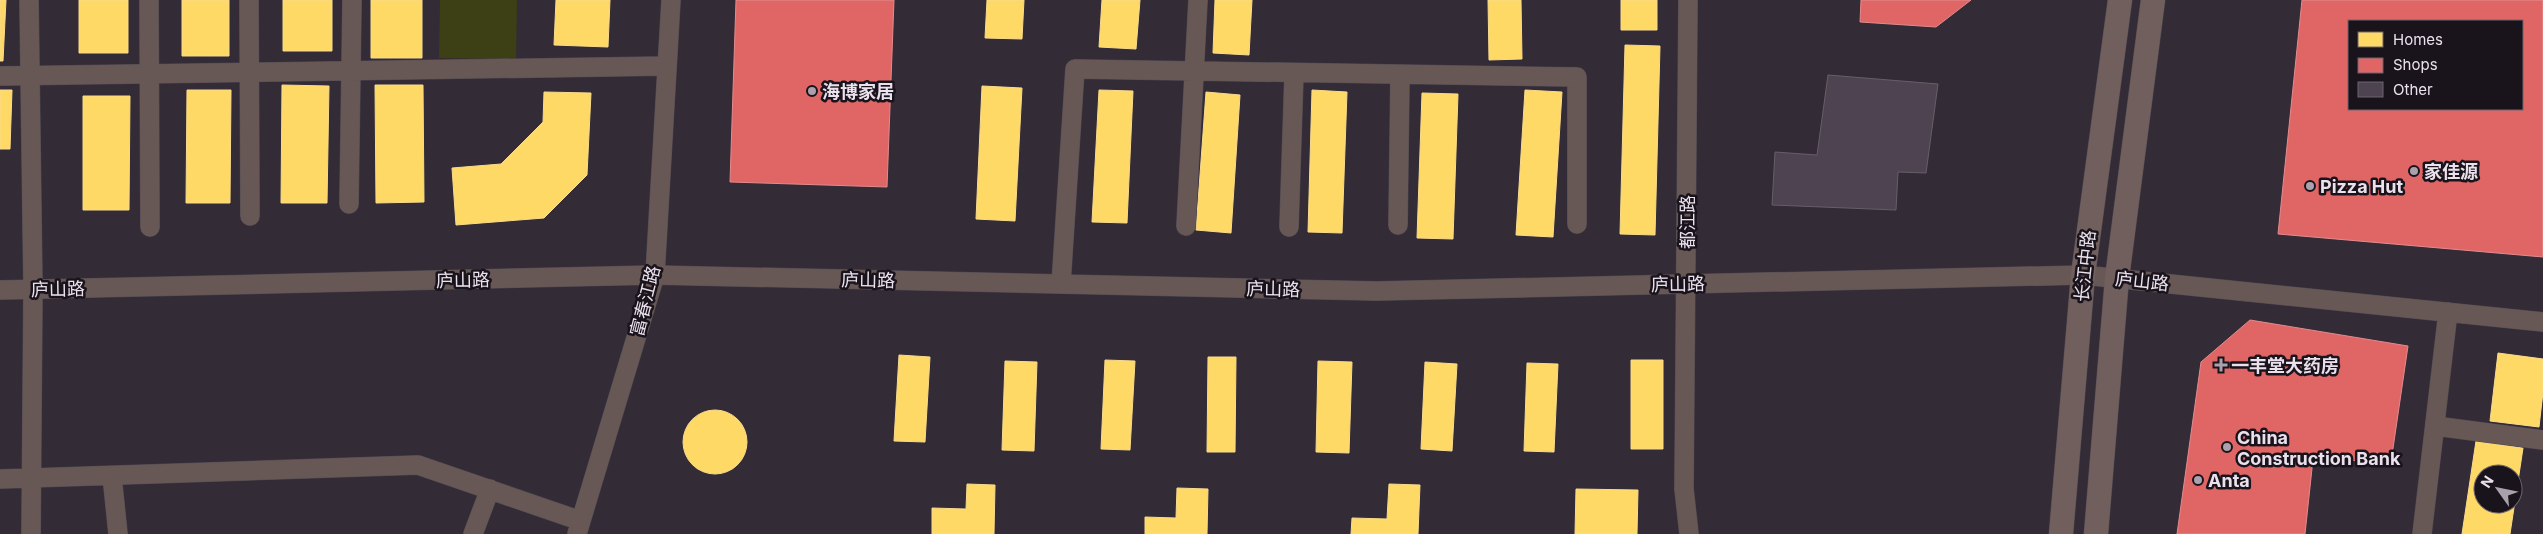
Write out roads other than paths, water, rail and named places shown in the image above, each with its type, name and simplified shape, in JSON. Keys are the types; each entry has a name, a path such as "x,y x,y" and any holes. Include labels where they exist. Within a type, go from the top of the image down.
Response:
{"main road":[{"name":"长江中路","path":"2062,534 2083,275 2120,0"},
{"name":"长江中路","path":"2096,534 2117,278 2153,0"}],"street":[{"path":"30,0 33,289 30,534"},
{"path":"150,0 150,227"},
{"path":"249,0 250,216"},
{"path":"349,204 352,0"},
{"name":"富春江路","path":"579,527 655,275 670,0"},
{"path":"1186,226 1198,0"},
{"name":"都江路","path":"1688,0 1684,490 1689,534"},
{"path":"0,76 667,66"},
{"path":"1061,284 1075,69 1294,74 1577,77 1577,224"},
{"path":"1289,227 1294,74"},
{"path":"1398,225 1400,75"},
{"name":"庐山路","path":"0,290 655,275 1378,291 2083,275 2543,322"},
{"path":"2422,534 2448,312"},
{"path":"2435,426 2543,440"},
{"path":"0,479 418,465 490,489 579,527"},
{"path":"112,476 118,534"},
{"path":"473,534 490,489"}],"place":[{"name":"海博家居","path":"812,91"},
{"name":"家佳源","path":"2414,171"},
{"name":"Pizza Hut","path":"2310,186"},
{"name":"一丰堂大药房","path":"2221,365"},
{"name":"China Construction Bank","path":"2227,447"},
{"name":"Anta","path":"2198,480"}]}
